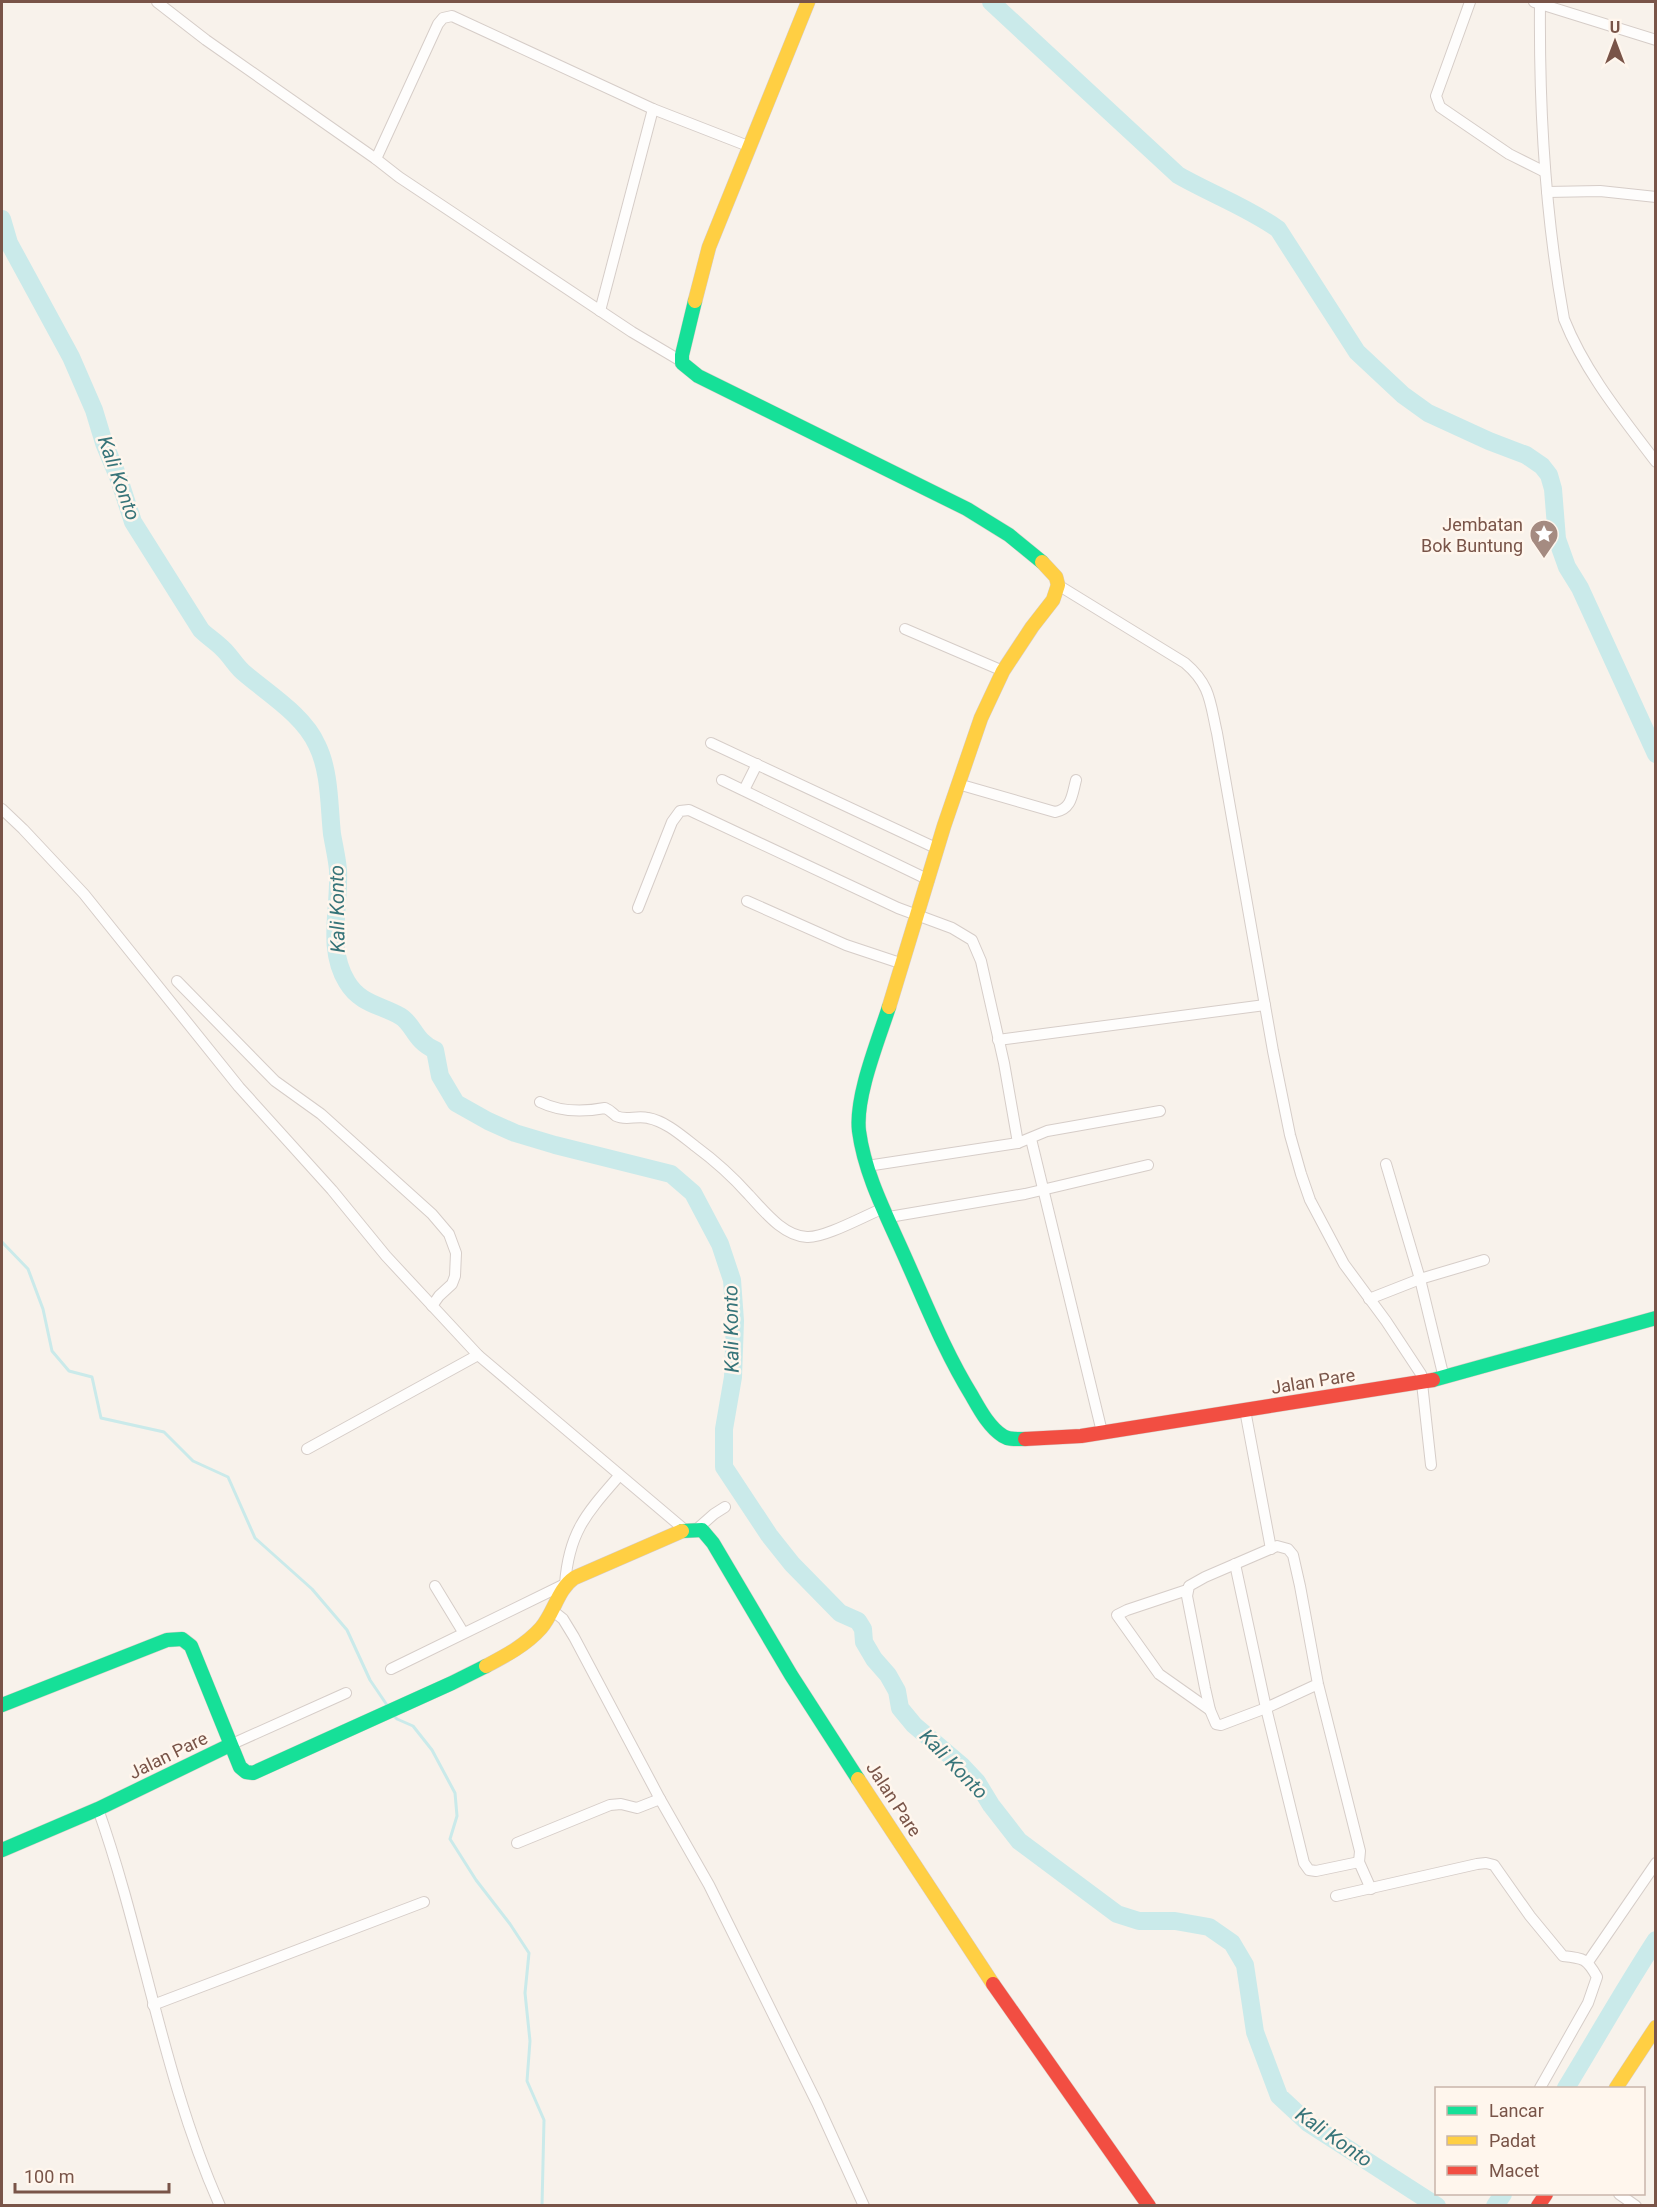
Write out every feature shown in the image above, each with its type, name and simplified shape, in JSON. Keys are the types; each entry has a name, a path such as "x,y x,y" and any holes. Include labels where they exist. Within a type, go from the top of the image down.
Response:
{"street":[{"path":"157,2 206,40 399,177 600,311 681,361 688,369 729,392 977,515 1009,535 1042,562 1056,577 1058,585 1185,663 1202,680 1210,699 1290,1135 1307,1191 1327,1234 1413,1361 1423,1382 1431,1465"},
{"path":"681,361 709,247 808,2"},
{"path":"1470,2 1436,96 1437,102 1440,107 1509,154 1545,172"},
{"path":"1656,40 1537,2 1545,172 1564,319 1573,341 1593,376 1656,462"},
{"path":"376,159 432,36 441,20 452,16 653,109 748,146"},
{"path":"600,311 653,109"},
{"path":"1547,192 1600,191 1656,197"},
{"name":"Jalan Pare","path":"1058,585 1049,607 1032,627 1003,671 981,718 958,784 868,1074 861,1104 859,1130 867,1166 950,1360 981,1412 993,1427 1003,1436 1012,1439 1056,1438 1423,1382 1656,1318"},
{"path":"905,628 1003,671"},
{"path":"711,743 938,849"},
{"path":"744,790 756,764"},
{"path":"722,780 929,880"},
{"path":"958,784 1055,812 1069,805 1076,780"},
{"path":"2,810 84,894 208,1050 332,1190 386,1256 478,1355 619,1476 691,1530"},
{"path":"638,908 672,822 680,811 689,810 918,916 952,928 975,942 998,1040 1018,1143"},
{"path":"747,901 846,945 903,964"},
{"path":"177,981 275,1081 321,1114 442,1225 449,1234 454,1247 455,1276 452,1284 432,1306"},
{"path":"998,1040 1265,1005"},
{"path":"540,1102 548,1106 580,1112 605,1108 616,1116 626,1118 637,1116 655,1120 675,1131 710,1158 750,1195 764,1213 801,1236 817,1236 887,1213 1043,1190 1149,1165"},
{"path":"867,1166 1018,1143 1047,1131 1160,1111"},
{"path":"1031,1139 1102,1432"},
{"path":"1386,1164 1420,1280 1444,1378"},
{"path":"1369,1299 1484,1260"},
{"path":"306,1449 478,1355"},
{"path":"1245,1410 1271,1549"},
{"path":"565,1584 570,1553 581,1522 619,1476"},
{"path":"391,1669 609,1562 691,1530 725,1507"},
{"name":"Jalan Pare","path":"691,1530 706,1534 713,1543 791,1675 1005,2003 1149,2205"},
{"path":"1210,1710 1159,1674 1117,1615 1187,1590 1192,1583 1271,1549 1283,1547 1288,1549 1293,1555 1318,1684 1360,1851 1359,1862 1371,1889"},
{"path":"1235,1564 1266,1708 1303,1860 1309,1870 1316,1871 1359,1862"},
{"name":"Jalan Pare","path":"2,1850 98,1809 230,1745 243,1770 253,1773 404,1705 518,1648 541,1628 554,1611 565,1584"},
{"path":"435,1586 463,1632"},
{"path":"1187,1590 1210,1710 1215,1722 1220,1725 1266,1708 1318,1684"},
{"path":"554,1611 563,1619 574,1637 709,1886 817,2103 864,2205"},
{"path":"2,1705 167,1640 182,1640 192,1646 230,1745 346,1693"},
{"path":"517,1843 610,1805 621,1804 637,1808 660,1799"},
{"path":"98,1809 122,1882 172,2074 195,2145 220,2205"},
{"path":"1336,1896 1490,1863 1497,1869 1530,1916 1563,1956 1578,1957 1588,1962 1597,1977 1588,2003 1541,2087"},
{"path":"1588,1962 1656,1863"},
{"path":"153,2005 424,1902"},
{"path":"1617,2087 1656,2027"},
{"path":"1622,2195 1636,2205"}],"waterway":[{"path":"991,2 1178,175 1278,229 1357,352 1403,395 1428,413 1526,455 1542,466 1549,475 1553,489 1557,539 1567,567 1580,588 1656,754"},
{"name":"Kali Konto","path":"2,219 9,243 71,357 94,410 133,522 201,630 225,651 243,672 294,714 317,745 327,777 338,870 335,928 337,956 352,989 364,1000 405,1019 418,1037 435,1050 440,1076 456,1103 515,1133 671,1174 693,1193 720,1244 732,1280 735,1321 733,1377 724,1429 724,1467 769,1535 792,1564 840,1613 858,1621 863,1629 864,1642 897,1691 900,1708 914,1725 961,1765 977,1782 991,1805 1019,1841 1117,1914 1139,1921 1175,1921 1209,1927 1232,1943 1245,1965 1255,2032 1279,2096 1308,2123 1437,2206"},
{"path":"2,1242 28,1269 43,1309 52,1351 69,1371 92,1377 101,1418 164,1432 193,1461 228,1477 255,1538 312,1589 347,1630 370,1680 389,1708"},
{"path":"394,1716 413,1726 432,1750 455,1793 457,1816 450,1839 476,1880 529,1953 525,1993 530,2041 527,2081 544,2120 542,2206"},
{"path":"1567,2087 1656,1940"},
{"path":"1495,2206 1502,2195"}],"traffic: fast":[{"path":"695,301 682,363 698,376 967,509 1009,535 1042,562"},
{"path":"889,1007 868,1069 860,1102 859,1131 867,1165 879,1199 930,1314 963,1380 993,1428 1008,1438 1025,1439"},
{"path":"1433,1380 1656,1318"},
{"path":"682,1531 702,1530 713,1543 791,1675 858,1779"},
{"path":"2,1705 167,1640 182,1639 191,1646 240,1767 246,1772 253,1773 486,1666"},
{"path":"2,1850 98,1809 230,1745"}],"traffic: slow":[{"path":"695,301 709,247 808,2"},
{"path":"889,1007 944,826 981,718 1003,671 1053,600 1058,585 1056,577 1042,562"},
{"path":"486,1666 529,1640 541,1628 564,1588 574,1578 682,1531"},
{"path":"858,1779 993,1984"},
{"path":"1617,2087 1656,2027"}],"traffic: jam":[{"path":"1025,1439 1081,1436 1433,1380"},
{"path":"993,1984 1149,2206"},
{"path":"1538,2206 1545,2195"}],"place":[{"name":"Jembatan Bok Buntung","path":"1544,560"}]}
